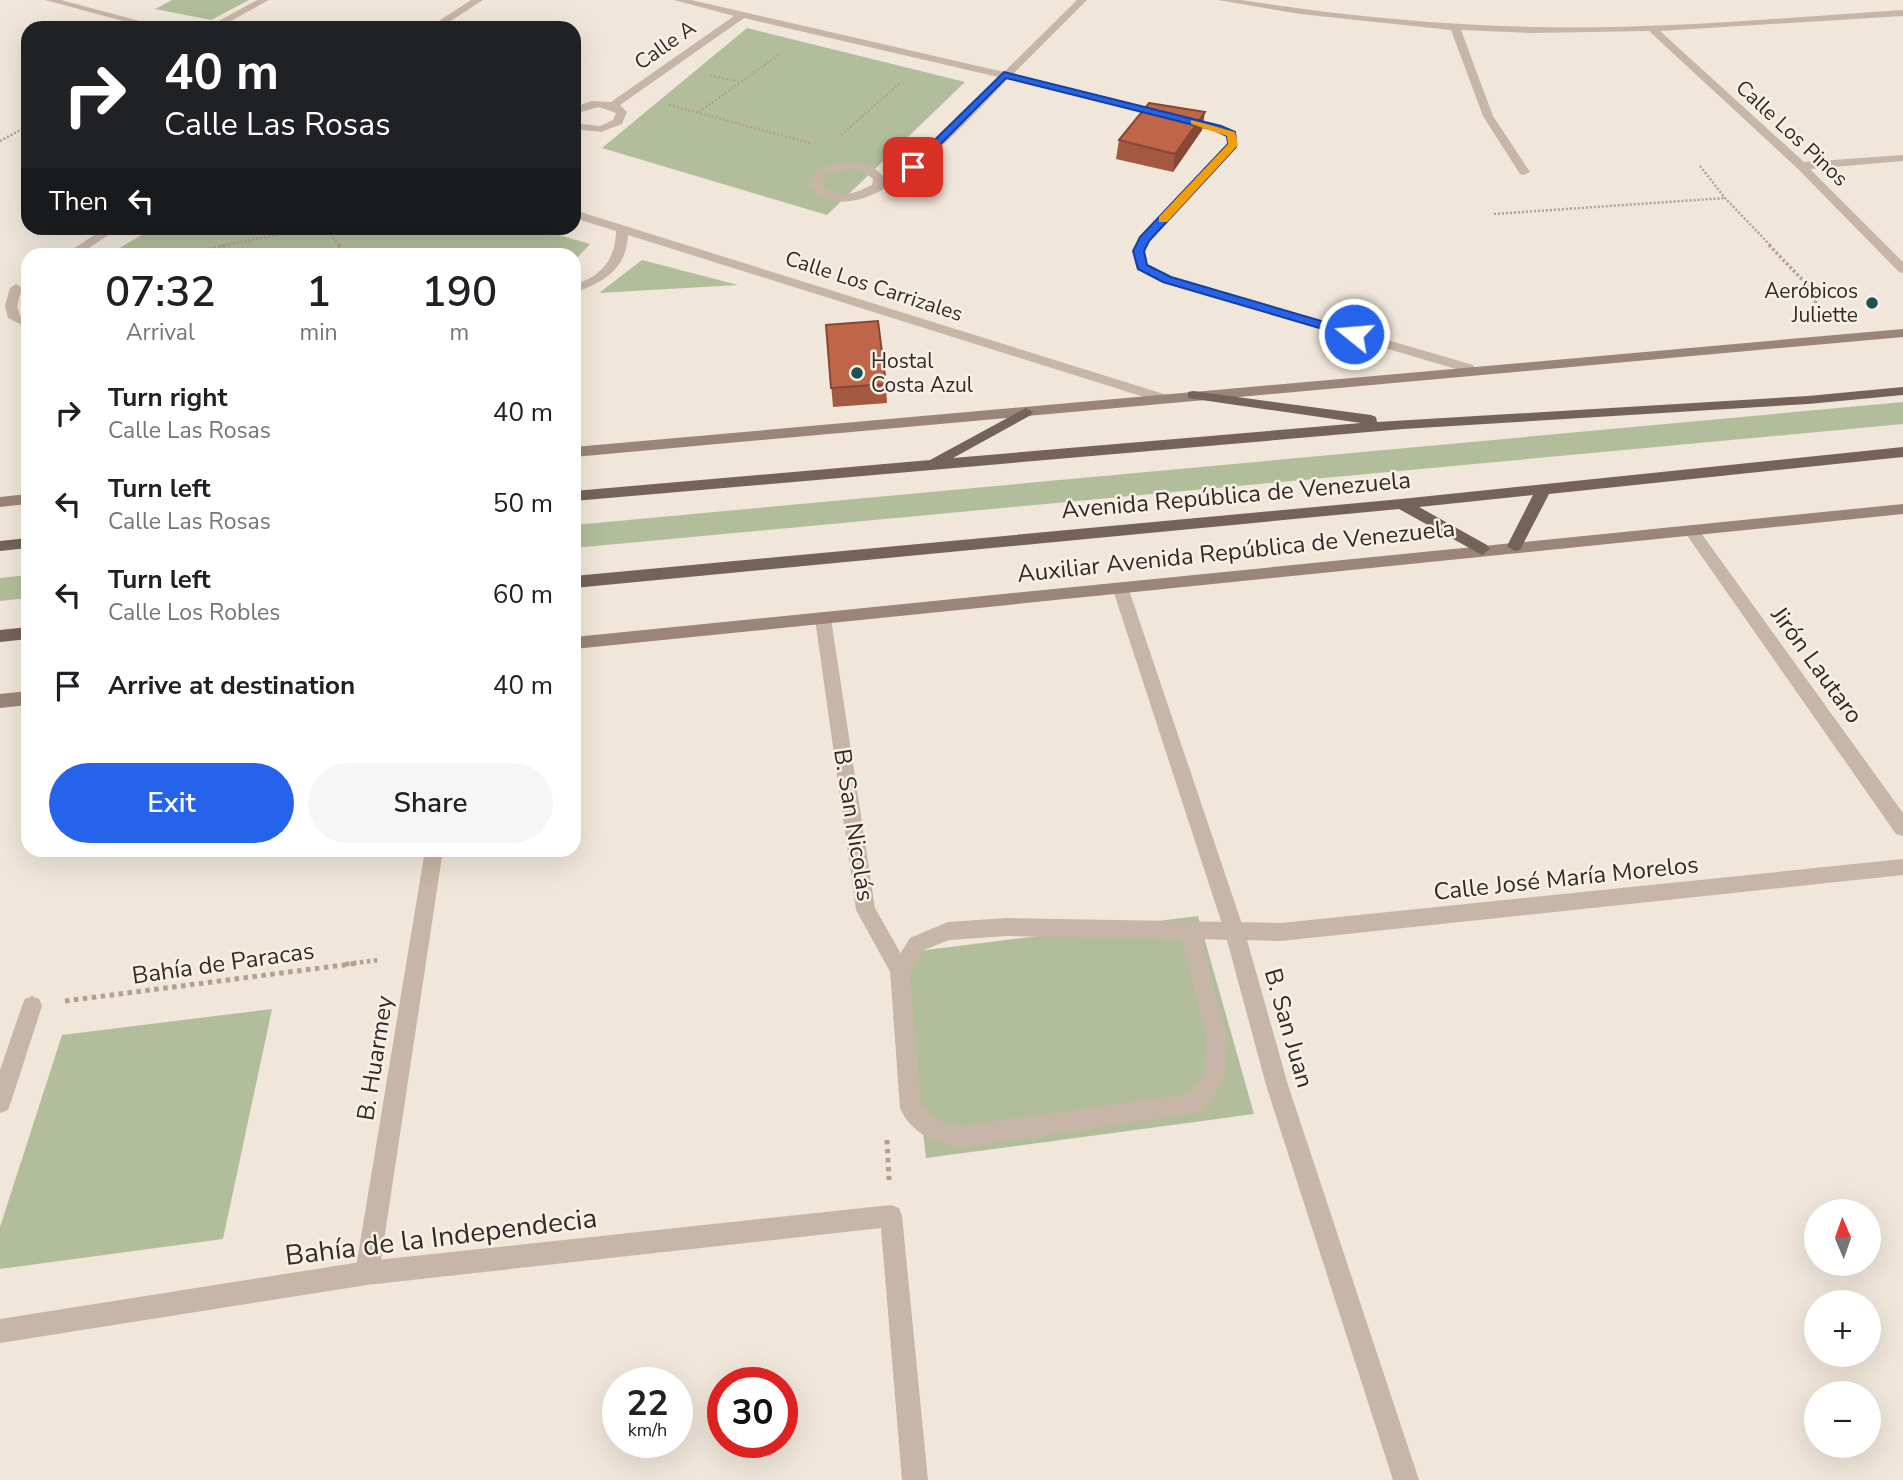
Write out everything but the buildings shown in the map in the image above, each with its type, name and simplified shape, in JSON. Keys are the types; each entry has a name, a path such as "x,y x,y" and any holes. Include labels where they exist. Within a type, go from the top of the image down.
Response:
{"main road":[{"path":"581,451 1026,412 1468,368 1903,333"},
{"path":"581,495 1403,424 1808,400 1903,391"},
{"path":"1193,395 1403,424"},
{"path":"931,464 1026,412"},
{"name":"Avenida República de Venezuela","path":"581,581 1401,504 1903,452"},
{"path":"1515,546 1545,487"},
{"path":"0,502 21,500"},
{"path":"1401,504 1482,549"},
{"name":"Auxiliar Avenida República de Venezuela","path":"581,642 1121,590 1482,549 1903,509"},
{"path":"0,546 21,544"},
{"path":"0,636 21,634"},
{"path":"0,701 21,699"}],"street":[{"path":"50,0 133,21"},
{"path":"224,21 264,0"},
{"path":"444,21 478,0"},
{"path":"679,0 1004,75 1217,128 1232,135 1233,145 1144,240 1139,251 1142,267 1167,279 1468,368"},
{"path":"878,185 879,178 874,172 855,165 821,172 815,185 827,196 863,196 913,167 1082,0"},
{"path":"1223,0 1284,10 1455,27 1652,29 1903,13"},
{"name":"Calle A","path":"612,106 740,16"},
{"path":"1455,27 1488,116 1524,172"},
{"name":"Calle Los Pinos","path":"1652,29 1801,166 1903,269"},
{"path":"581,108 593,104 612,106 619,108 622,117 611,126 590,130 581,128"},
{"path":"1801,166 1903,158"},
{"name":"Calle Los Carrizales","path":"581,216 1162,398"},
{"path":"581,286 603,278 618,259 624,242 622,228"},
{"path":"81,248 102,235"},
{"path":"0,298 21,285"},
{"path":"21,286 11,306 14,318 21,321"},
{"name":"Jirón Lautaro","path":"1691,530 1903,828"},
{"name":"B. San Juan","path":"1121,590 1234,930 1277,1085 1406,1480"},
{"name":"B. San Nicolás","path":"822,619 866,910 900,970 911,1108"},
{"name":"B. Huarmey","path":"367,1273 433,857"},
{"name":"Calle José María Morelos","path":"900,970 917,944 948,931 1007,927 1281,932 1903,867"},
{"path":"911,1108 930,1129 960,1137 1194,1104 1214,1080 1217,1038 1188,929"},
{"path":"0,1102 32,1006"},
{"path":"891,1216 915,1480"},
{"name":"Bahía de la Independecia","path":"0,1331 367,1273 891,1216"}],"path":[{"path":"698,113 811,32"},
{"path":"838,139 929,58"},
{"path":"628,94 815,144"},
{"path":"0,141 21,130"},
{"path":"1700,166 1725,198 1817,295 1812,317"},
{"path":"1494,214 1725,198"},
{"path":"213,248 277,235"},
{"name":"Bahía de Paracas","path":"32,1006 418,955"},
{"path":"891,1216 886,1117 911,1108"}],"green space":[{"path":"172,0 249,0 211,20 155,9"},
{"path":"747,28 965,82 827,215 602,148"},
{"path":"141,235 558,235 590,244 581,254 581,248 120,248"},
{"path":"642,260 738,285 599,293"},
{"path":"1903,402 1903,424 581,547 581,524"},
{"path":"21,576 21,599 0,601 0,578"},
{"path":"1198,916 1254,1114 926,1158 902,953"},
{"path":"272,1009 223,1239 0,1269 0,1227 62,1035"}],"slow traffic":[{"path":"1163,220 1233,145 1232,135 1195,122"}],"place":[{"name":"Aeróbicos Juliette","path":"1872,303"},
{"name":"Hostal Costa Azul","path":"857,373"}],"route":[{"path":"913,167 1004,75 1217,128 1232,135 1233,145 1144,240 1139,251 1142,267 1167,279 1354,334"}]}
